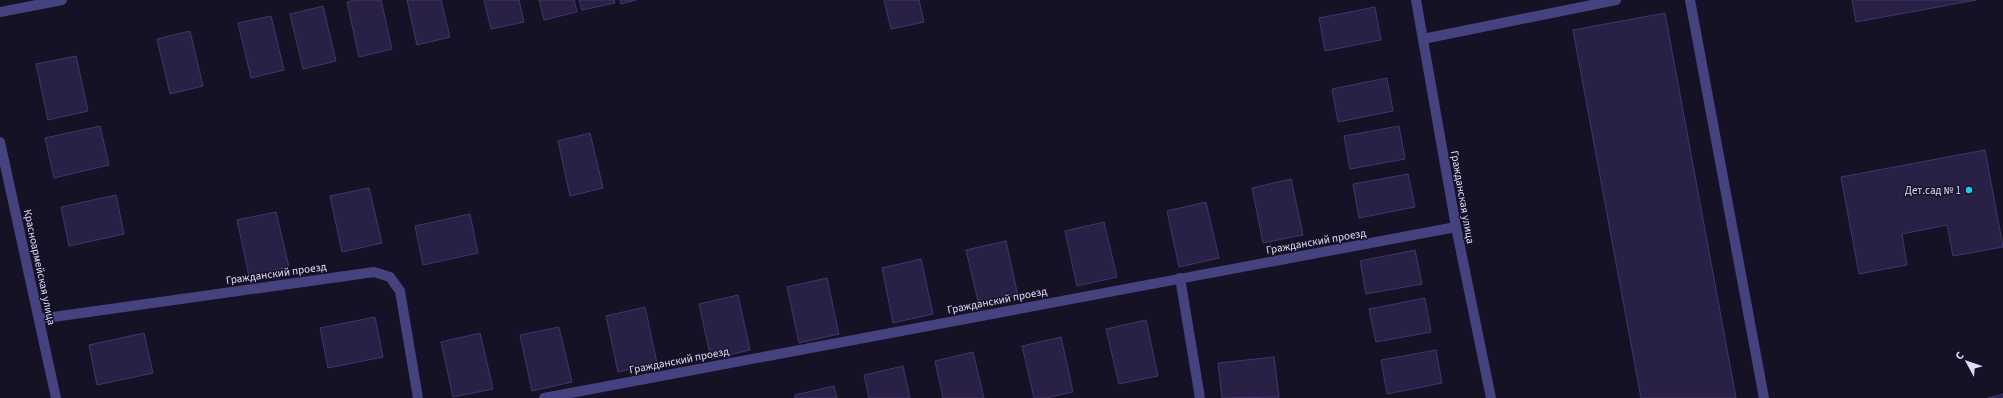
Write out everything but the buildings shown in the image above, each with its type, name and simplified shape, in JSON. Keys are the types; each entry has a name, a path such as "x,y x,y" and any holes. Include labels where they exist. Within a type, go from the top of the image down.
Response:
{"street":[{"path":"0,12 62,0"},
{"name":"Гражданская улица","path":"1416,0 1456,227 1491,398"},
{"path":"1423,39 1616,0"},
{"path":"1690,0 1764,398"},
{"name":"Красноармейская улица","path":"0,142 40,319 56,398"},
{"name":"Гражданский проезд","path":"544,398 1456,227"},
{"name":"Гражданский проезд","path":"40,319 374,272 390,277 400,291 418,398"},
{"path":"1180,278 1200,398"}],"place":[{"name":"Дет.сад № 1","path":"1969,190"}]}
